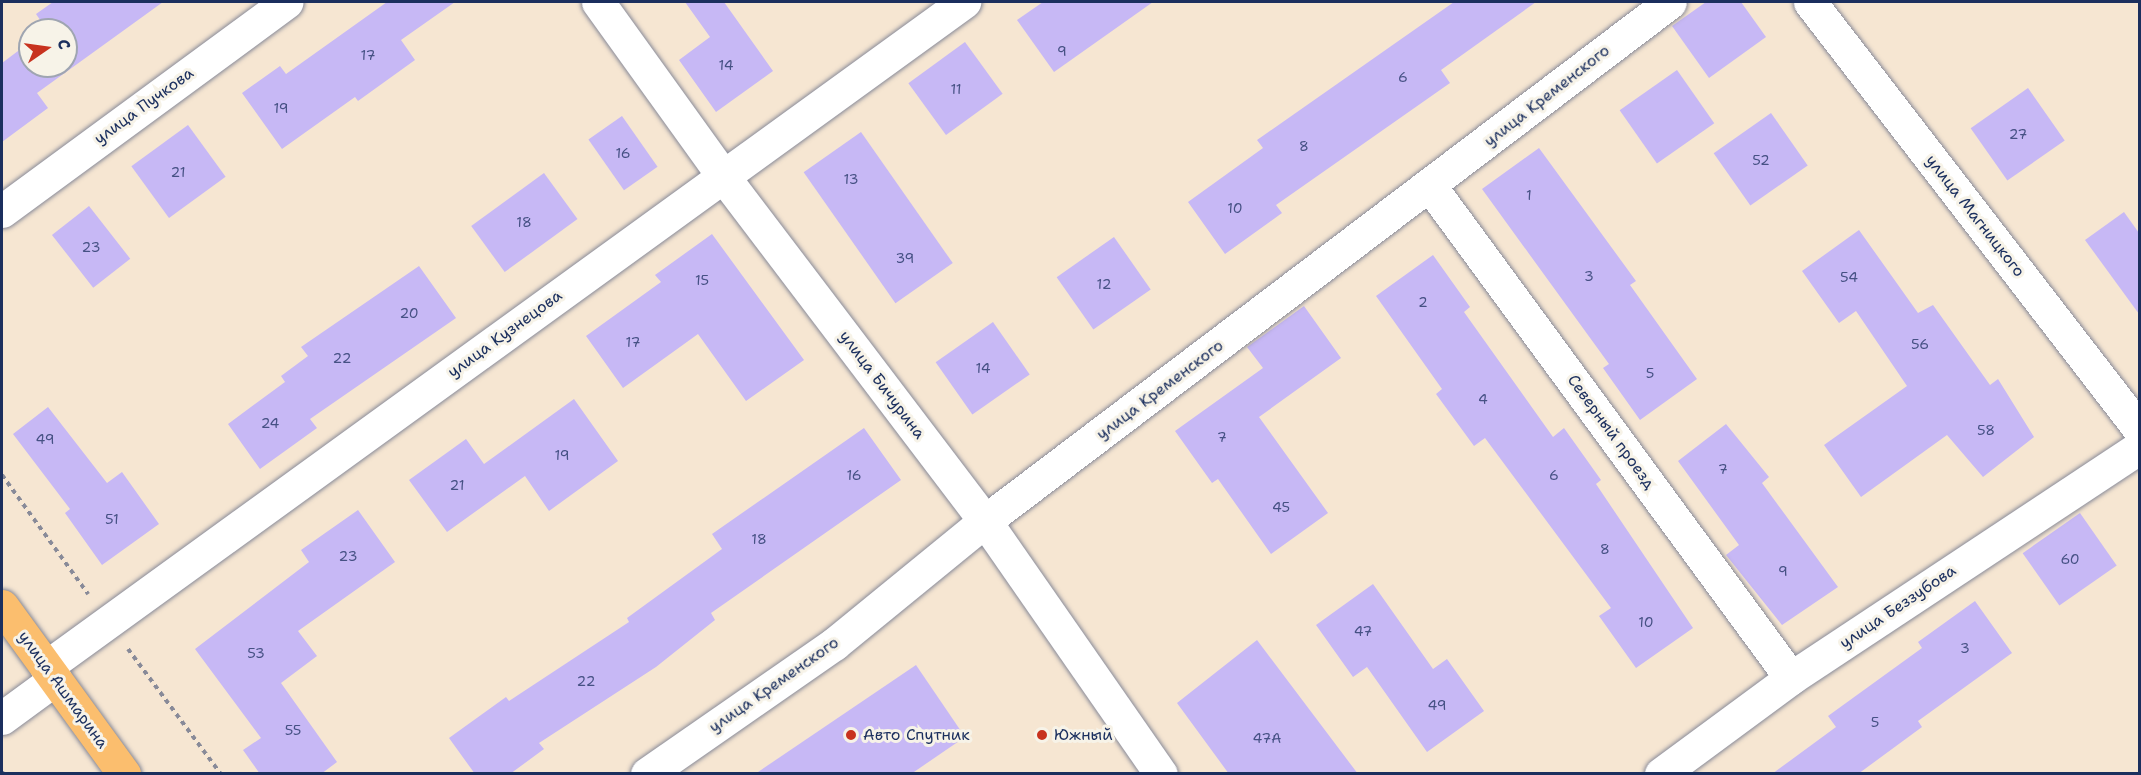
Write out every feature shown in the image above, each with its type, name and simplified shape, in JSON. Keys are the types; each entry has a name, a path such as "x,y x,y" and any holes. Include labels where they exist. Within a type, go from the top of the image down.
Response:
{"main road":[{"name":"улица Ашмарина","path":"2,606 124,774"}],"street":[{"name":"улица Пучкова","path":"2,211 286,2"},
{"name":"улица Бичурина","path":"598,2 723,176 986,521 1161,774"},
{"name":"улица Кузнецова","path":"2,718 50,673 723,176 964,2"},
{"name":"улица Кременского","path":"647,774 834,644 986,521 1670,2"},
{"name":"улица Магницкого","path":"1810,2 2139,430"},
{"name":"Северный проезд","path":"1430,186 1791,678"},
{"name":"улица Беззубова","path":"1661,774 1791,678 2139,447"}],"building":[{"path":"53,2 163,2 78,63 78,18 39,18 36,14"},
{"path":"387,2 455,2 401,40 415,60 358,101 355,97 282,149 242,93 280,66 286,74"},
{"path":"685,2 724,2 773,71 716,112 679,60 710,37"},
{"path":"1043,2 1153,2 1054,72 1017,20"},
{"path":"1454,2 1536,2 1441,70 1450,83 1276,205 1282,213 1225,254 1188,202 1263,148 1257,140"},
{"path":"1706,2 1741,2 1766,37 1709,78 1672,26"},
{"path":"965,42 1003,94 946,135 908,83"},
{"path":"18,51 18,78 58,78 37,93 48,108 2,142 2,63"},
{"path":"1677,70 1714,123 1657,163 1620,110"},
{"path":"2028,88 2065,140 2007,181 1971,128"},
{"path":"1771,113 1808,165 1750,206 1714,153"},
{"path":"622,116 658,167 624,190 588,140"},
{"path":"188,125 226,177 169,218 131,166"},
{"path":"861,132 953,263 895,303 804,172"},
{"path":"1539,148 1636,281 1630,285 1697,379 1640,420 1603,368 1609,364 1482,189"},
{"path":"544,173 578,219 505,272 471,226"},
{"path":"89,206 130,259 93,288 52,235"},
{"path":"2124,212 2139,233 2139,314 2085,240"},
{"path":"1859,230 1918,313 1933,305 1990,385 1998,379 2034,437 1983,477 1947,435 1861,497 1824,445 1907,386 1856,311 1839,323 1802,271"},
{"path":"712,234 804,360 746,401 698,334 623,388 586,336 661,282 655,275"},
{"path":"1114,237 1151,289 1093,330 1057,277"},
{"path":"1433,255 1470,307 1464,312 1553,437 1564,428 1601,480 1596,484 1693,628 1636,668 1599,616 1611,608 1485,438 1474,446 1436,394 1442,389 1376,296"},
{"path":"419,266 456,318 310,419 317,428 260,469 228,424 285,382 281,376 308,356 301,347"},
{"path":"1304,306 1341,358 1259,417 1328,513 1271,554 1218,479 1212,483 1175,431 1263,368 1247,347"},
{"path":"993,322 1030,374 972,415 936,362"},
{"path":"574,399 618,461 549,511 525,476 447,532 409,480 466,439 484,464"},
{"path":"48,407 107,483 122,472 159,524 102,565 65,513 70,509 13,434"},
{"path":"1726,424 1769,477 1762,483 1838,587 1782,625 1726,555 1739,545 1678,461"},
{"path":"864,428 901,480 711,613 715,620 656,667 539,743 544,749 510,774 475,774 449,738 506,697 509,701 629,622 627,618 722,549 712,534"},
{"path":"358,510 395,562 298,631 317,656 281,683 337,762 321,774 260,774 243,750 261,738 195,649 309,562 301,550"},
{"path":"2080,513 2117,565 2059,606 2023,553"},
{"path":"1373,584 1433,669 1447,659 1484,711 1427,752 1367,667 1353,677 1316,625"},
{"path":"1975,601 2012,653 1918,721 1922,727 1858,774 1772,774 1836,727 1828,716 1922,648 1918,642"},
{"path":"1257,640 1358,774 1229,774 1177,703"},
{"path":"916,665 965,737 911,774 755,774"}],"place":[{"name":"Авто Спутник","path":"851,735"},
{"name":"Южный","path":"1042,735"}]}
